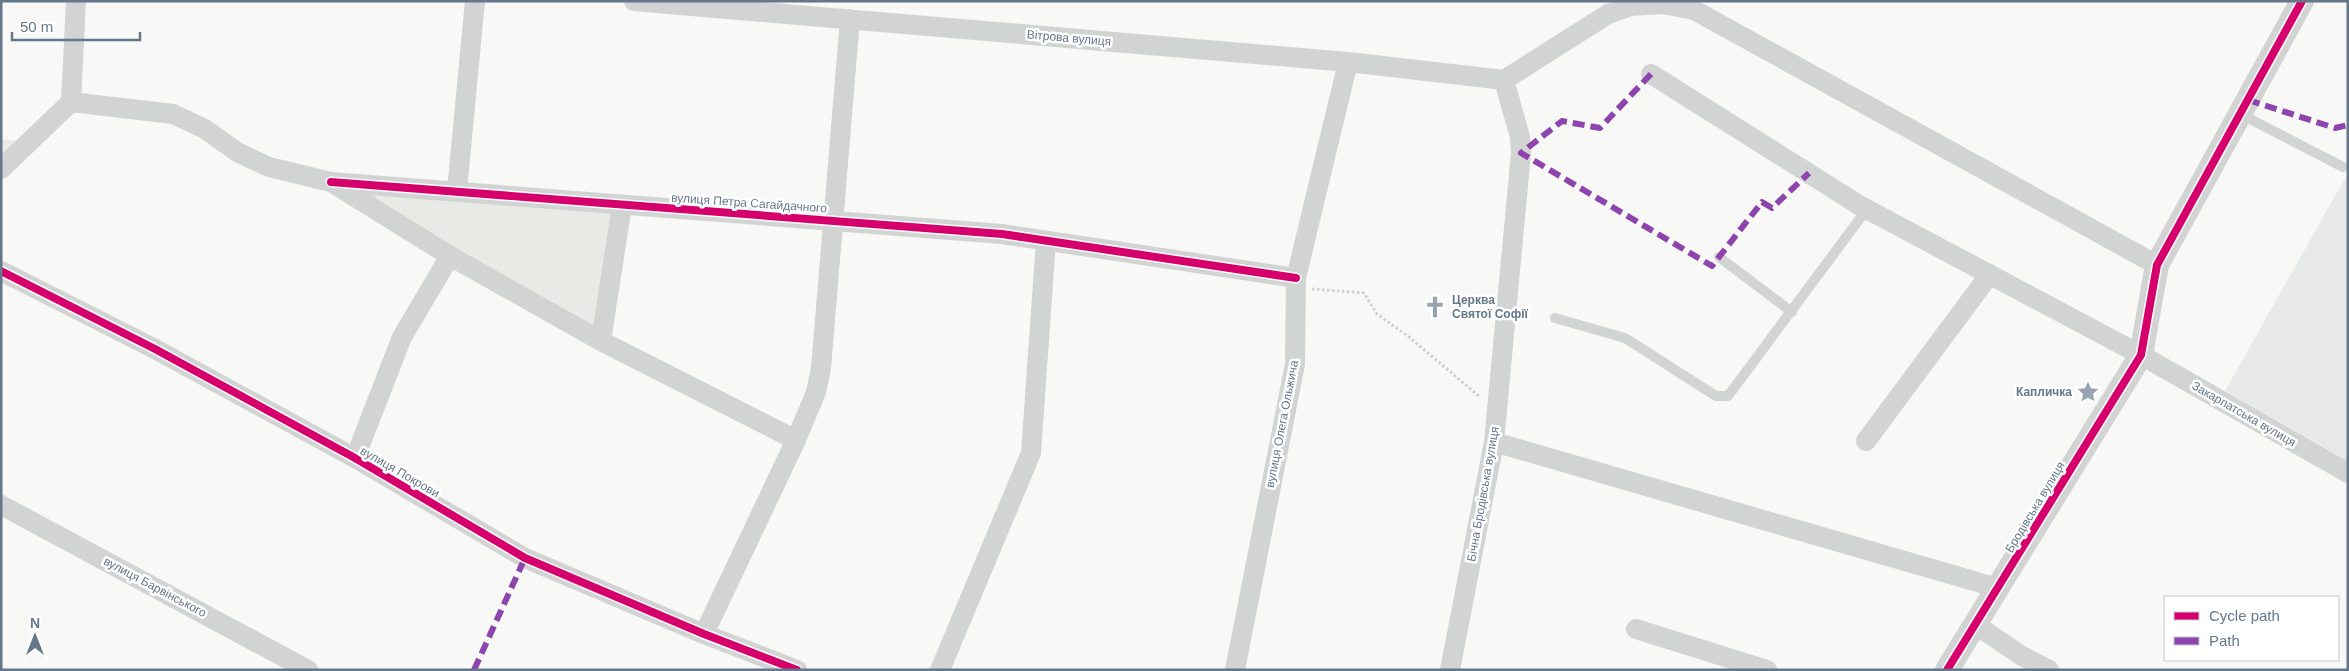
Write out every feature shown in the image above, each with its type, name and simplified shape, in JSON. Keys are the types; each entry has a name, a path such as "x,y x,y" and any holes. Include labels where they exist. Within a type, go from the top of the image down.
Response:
{"street":[{"path":"1,169 71,102 76,1"},
{"path":"457,190 475,1"},
{"name":"Вітрова вулиця","path":"634,1 1348,62 1414,68 1504,80"},
{"path":"2141,355 2157,265 2302,1"},
{"path":"1504,80 1608,14 1630,6 1663,4 1694,10 2157,265"},
{"path":"704,634 796,440 816,392 821,368 850,19"},
{"name":"вулиця Олега Ольжича","path":"1235,670 1294,364 1296,283 1348,62"},
{"name":"Закарпатська вулиця","path":"1651,74 1867,209 2141,355 2348,473"},
{"name":"Бічна Бродівська вулиця","path":"1450,670 1494,442 1521,153 1520,138 1504,80"},
{"path":"71,102 173,114 205,129 238,152 269,167 331,182 450,256 602,341 796,440"},
{"name":"вулиця Петра Сагайдачного","path":"331,182 457,190 622,205 1002,234 1164,257 1296,283"},
{"path":"602,341 622,205"},
{"path":"940,670 1031,453 1046,241"},
{"path":"355,458 402,337 450,256"},
{"name":"вулиця Покрови","path":"1,271 155,349 355,458 525,558 704,634 797,670"},
{"path":"1866,441 1990,274"},
{"name":"Бродівська вулиця","path":"1947,670 2141,355"},
{"path":"1494,442 1998,588"},
{"name":"вулиця Барвінського","path":"1,505 308,670"},
{"path":"1976,625 2022,656 2049,670"},
{"path":"1636,629 1766,670"}],"lane":[{"path":"2240,114 2343,167"},
{"path":"1555,318 1625,338 1722,398 1733,392 1867,209"},
{"path":"1718,257 1792,312"}],"path":[{"path":"1296,283 1364,293 1377,314 1409,337 1497,411"}],"shaded area":[{"path":"1,139 18,141 1,156"},
{"path":"2344,180 2348,182 2348,461 2225,391"},
{"path":"314,183 617,209 601,341"}],"marked path":[{"path":"1651,74 1600,128 1562,121 1521,153 1712,266 1762,202 1772,208 1809,173"},
{"path":"2248,100 2335,128 2348,125"},
{"path":"474,670 525,558"}],"cycle path":[{"path":"1947,670 2141,355 2157,265 2302,1"},
{"path":"331,182 1002,234 1296,278"},
{"path":"1,271 155,349 355,458 525,558 704,634 797,670"}],"place":[{"name":"Церква Святої Софії","path":"1435,307"},
{"name":"Капличка","path":"2088,392"}]}
